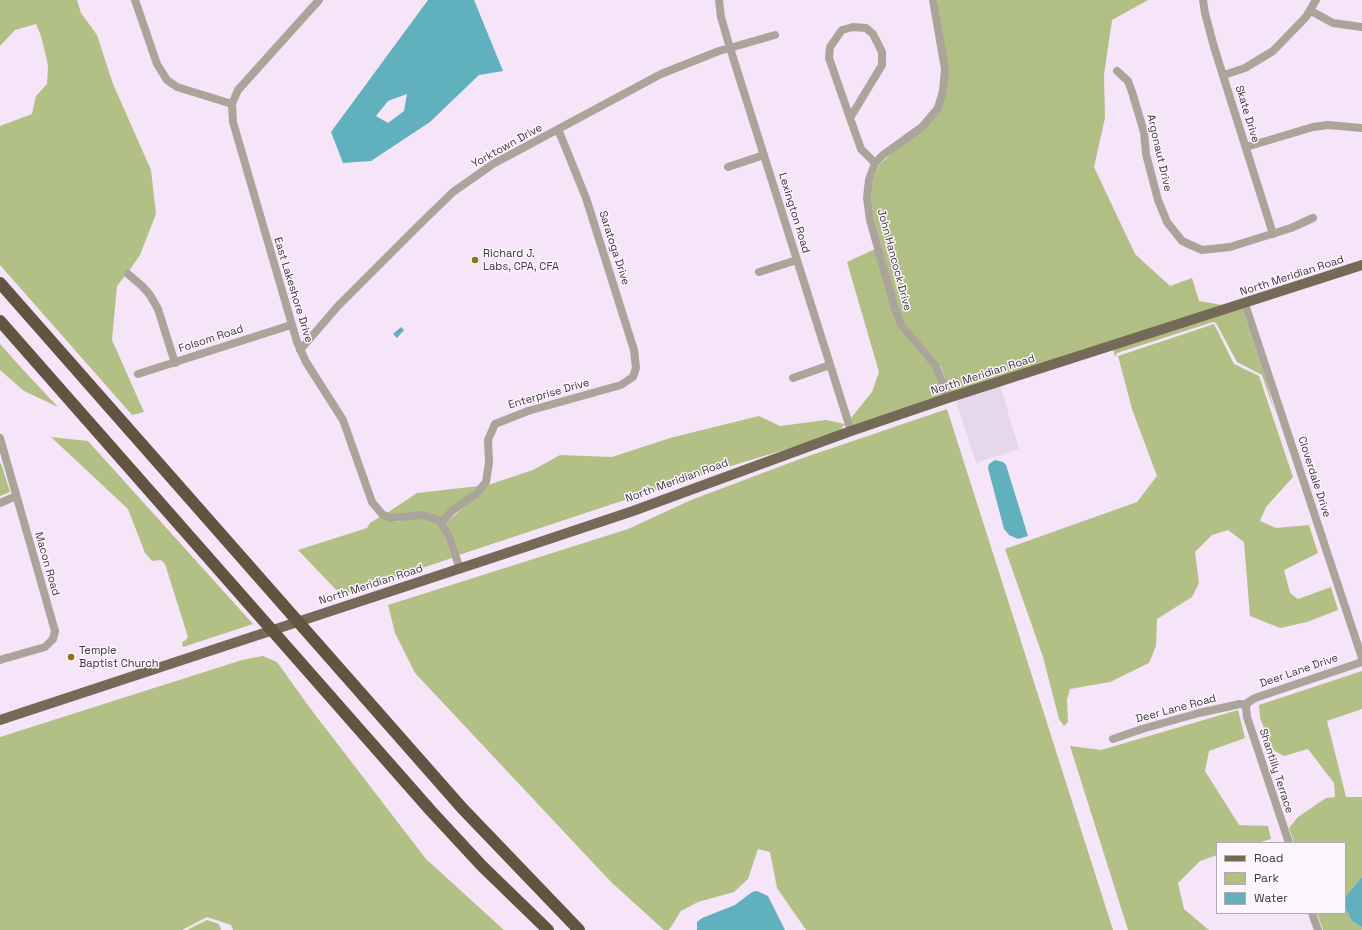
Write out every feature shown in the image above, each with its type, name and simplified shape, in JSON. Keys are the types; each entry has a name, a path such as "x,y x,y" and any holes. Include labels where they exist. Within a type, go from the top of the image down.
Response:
{"highway":[{"path":"0,283 462,808 579,930"},
{"path":"0,322 431,812 482,866 548,930"}],"main road":[{"name":"North Meridian Road","path":"0,720 460,569 633,510 851,431 948,398 1245,304 1362,265"}],"street":[{"path":"135,0 157,64 167,80 177,87 232,104 238,90 319,0"},
{"name":"Lexington Road","path":"719,0 721,17 730,48 851,431"},
{"path":"850,118 882,65 882,52 877,40 866,28 861,27 842,30 830,47 829,58 850,118 861,149 875,163 883,155 922,127 938,108 944,91 945,69 933,0"},
{"name":"Skate Drive","path":"1203,0 1205,13 1273,234"},
{"path":"1224,75 1245,68 1273,51 1297,28 1311,11 1316,0"},
{"path":"1311,11 1333,23 1362,27"},
{"name":"Yorktown Drive","path":"300,350 338,306 453,192 506,156 661,74 695,60 774,35"},
{"name":"Argonaut Drive","path":"1117,71 1128,81 1132,92 1144,132 1146,154 1158,200 1167,222 1182,241 1202,250 1222,248 1273,234 1313,218"},
{"name":"East Lakeshore Drive","path":"232,104 233,122 291,325 306,362 341,416 353,443 368,492 377,509 390,518 424,515 441,523"},
{"path":"1246,147 1313,126 1328,125 1362,128"},
{"name":"Saratoga Drive","path":"558,129 586,198 634,350 636,368 633,377"},
{"path":"728,166 764,155"},
{"name":"John Hancock Drive","path":"875,163 869,180 867,198 870,220 895,309 902,326 936,366 948,398"},
{"path":"758,272 797,260"},
{"path":"128,274 146,291 158,309 175,363"},
{"name":"Cloverdale Drive","path":"1245,304 1362,658"},
{"name":"Folsom Road","path":"138,374 291,325"},
{"path":"793,378 830,365"},
{"name":"Enterprise Drive","path":"441,523 453,510 477,493 486,482 489,463 488,440 496,424 528,410 621,385 633,377"},
{"name":"Macon Road","path":"0,438 55,636 51,643 45,647 0,660"},
{"path":"0,502 16,496"},
{"path":"441,523 449,537 460,569"},
{"name":"Deer Lane Drive","path":"1246,705 1250,700 1255,698 1362,662"},
{"name":"Deer Lane Road","path":"1113,739 1199,713 1240,704 1246,705"},
{"name":"Shantilly Terrace","path":"1246,705 1247,718 1289,842"},
{"path":"1312,914 1318,930"}],"shaded area":[{"path":"1000,385 1019,449 976,463 955,399"}],"green space":[{"path":"0,0 77,0 81,13 97,35 113,84 151,170 156,214 140,255 129,271 128,270 123,274 125,276 117,286 112,340 144,412 132,415 0,265 0,126 32,114 36,96 47,84 48,65 41,36 36,24 15,30 0,46"},
{"path":"937,0 1148,0 1112,20 1104,75 1105,118 1094,167 1135,254 1170,286 1192,278 1199,301 1228,306 950,394 941,366 905,324 898,308 874,219 871,198 873,180 879,165 941,109 947,91 948,69"},
{"path":"875,249 899,328 933,368 943,397 854,427 851,418 872,392 879,372 847,262"},
{"path":"1242,308 1266,380 1274,410 1262,375 1237,362 1216,323 1213,322 1117,353 1115,357 1113,349"},
{"path":"1214,324 1234,364 1259,376 1293,477 1266,507 1260,521 1276,528 1309,525 1318,553 1284,570 1290,593 1298,599 1331,587 1338,610 1307,622 1280,628 1250,616 1244,542 1228,530 1212,535 1195,552 1199,583 1192,597 1157,619 1156,646 1149,663 1110,682 1070,689 1067,699 1068,722 1064,726 1059,719 1043,657 1005,549 1137,502 1157,476 1132,409 1118,356"},
{"path":"0,344 58,407 24,391 0,370"},
{"path":"947,409 1113,930 806,930 777,888 770,852 758,849 748,879 734,892 698,902 681,911 669,930 664,930 611,882 415,673 395,633 388,605 628,529 691,500 800,459"},
{"path":"759,416 780,426 826,420 845,424 839,432 810,442 685,480 459,555 446,523 488,485 533,470 560,455 612,457 670,438"},
{"path":"51,437 88,441 253,624 183,647 182,642 188,637 165,564 161,560 152,561 145,553 128,509"},
{"path":"1,463 10,492 0,496 0,464"},
{"path":"479,486 441,518 424,512 392,515 387,513 417,493"},
{"path":"380,517 395,522 423,518 434,522 438,525 445,538 452,558 341,595 298,550 367,528 370,523"},
{"path":"263,656 277,662 310,708 426,859 504,930 233,930 231,925 207,917 182,930 0,930 0,737 242,660"},
{"path":"1362,671 1362,709 1327,721 1346,797 1362,797 1362,877 1346,896 1346,842 1294,842 1289,828 1298,817 1326,798 1335,797 1334,783 1308,749 1284,756 1273,750 1260,718 1259,705"},
{"path":"1238,710 1245,738 1209,751 1205,771 1239,825 1268,826 1271,839 1260,842 1216,842 1216,855 1200,861 1178,883 1184,909 1209,930 1128,930 1070,746 1101,750"},
{"path":"1346,896 1352,921 1362,927 1362,930 1323,930 1317,914 1346,914"},
{"path":"207,920 219,924 221,930 187,930"}],"water":[{"path":"428,0 474,0 503,71 479,75 430,122 371,161 343,163 331,132","holes":["407,94 404,111 388,123 376,116 388,101"]},
{"path":"401,327 404,330 397,338 393,334"},
{"path":"995,460 1003,462 1006,465 1028,536 1018,539 1009,535 1004,529 988,468 989,464"},
{"path":"1362,877 1362,927 1352,921 1346,909 1346,896"},
{"path":"757,891 768,896 785,930 697,930 697,922 702,918 735,905 752,892"}],"place":[{"name":"Richard J. Labs, CPA, CFA","path":"475,260"},
{"name":"Temple Baptist Church","path":"71,657"}]}
